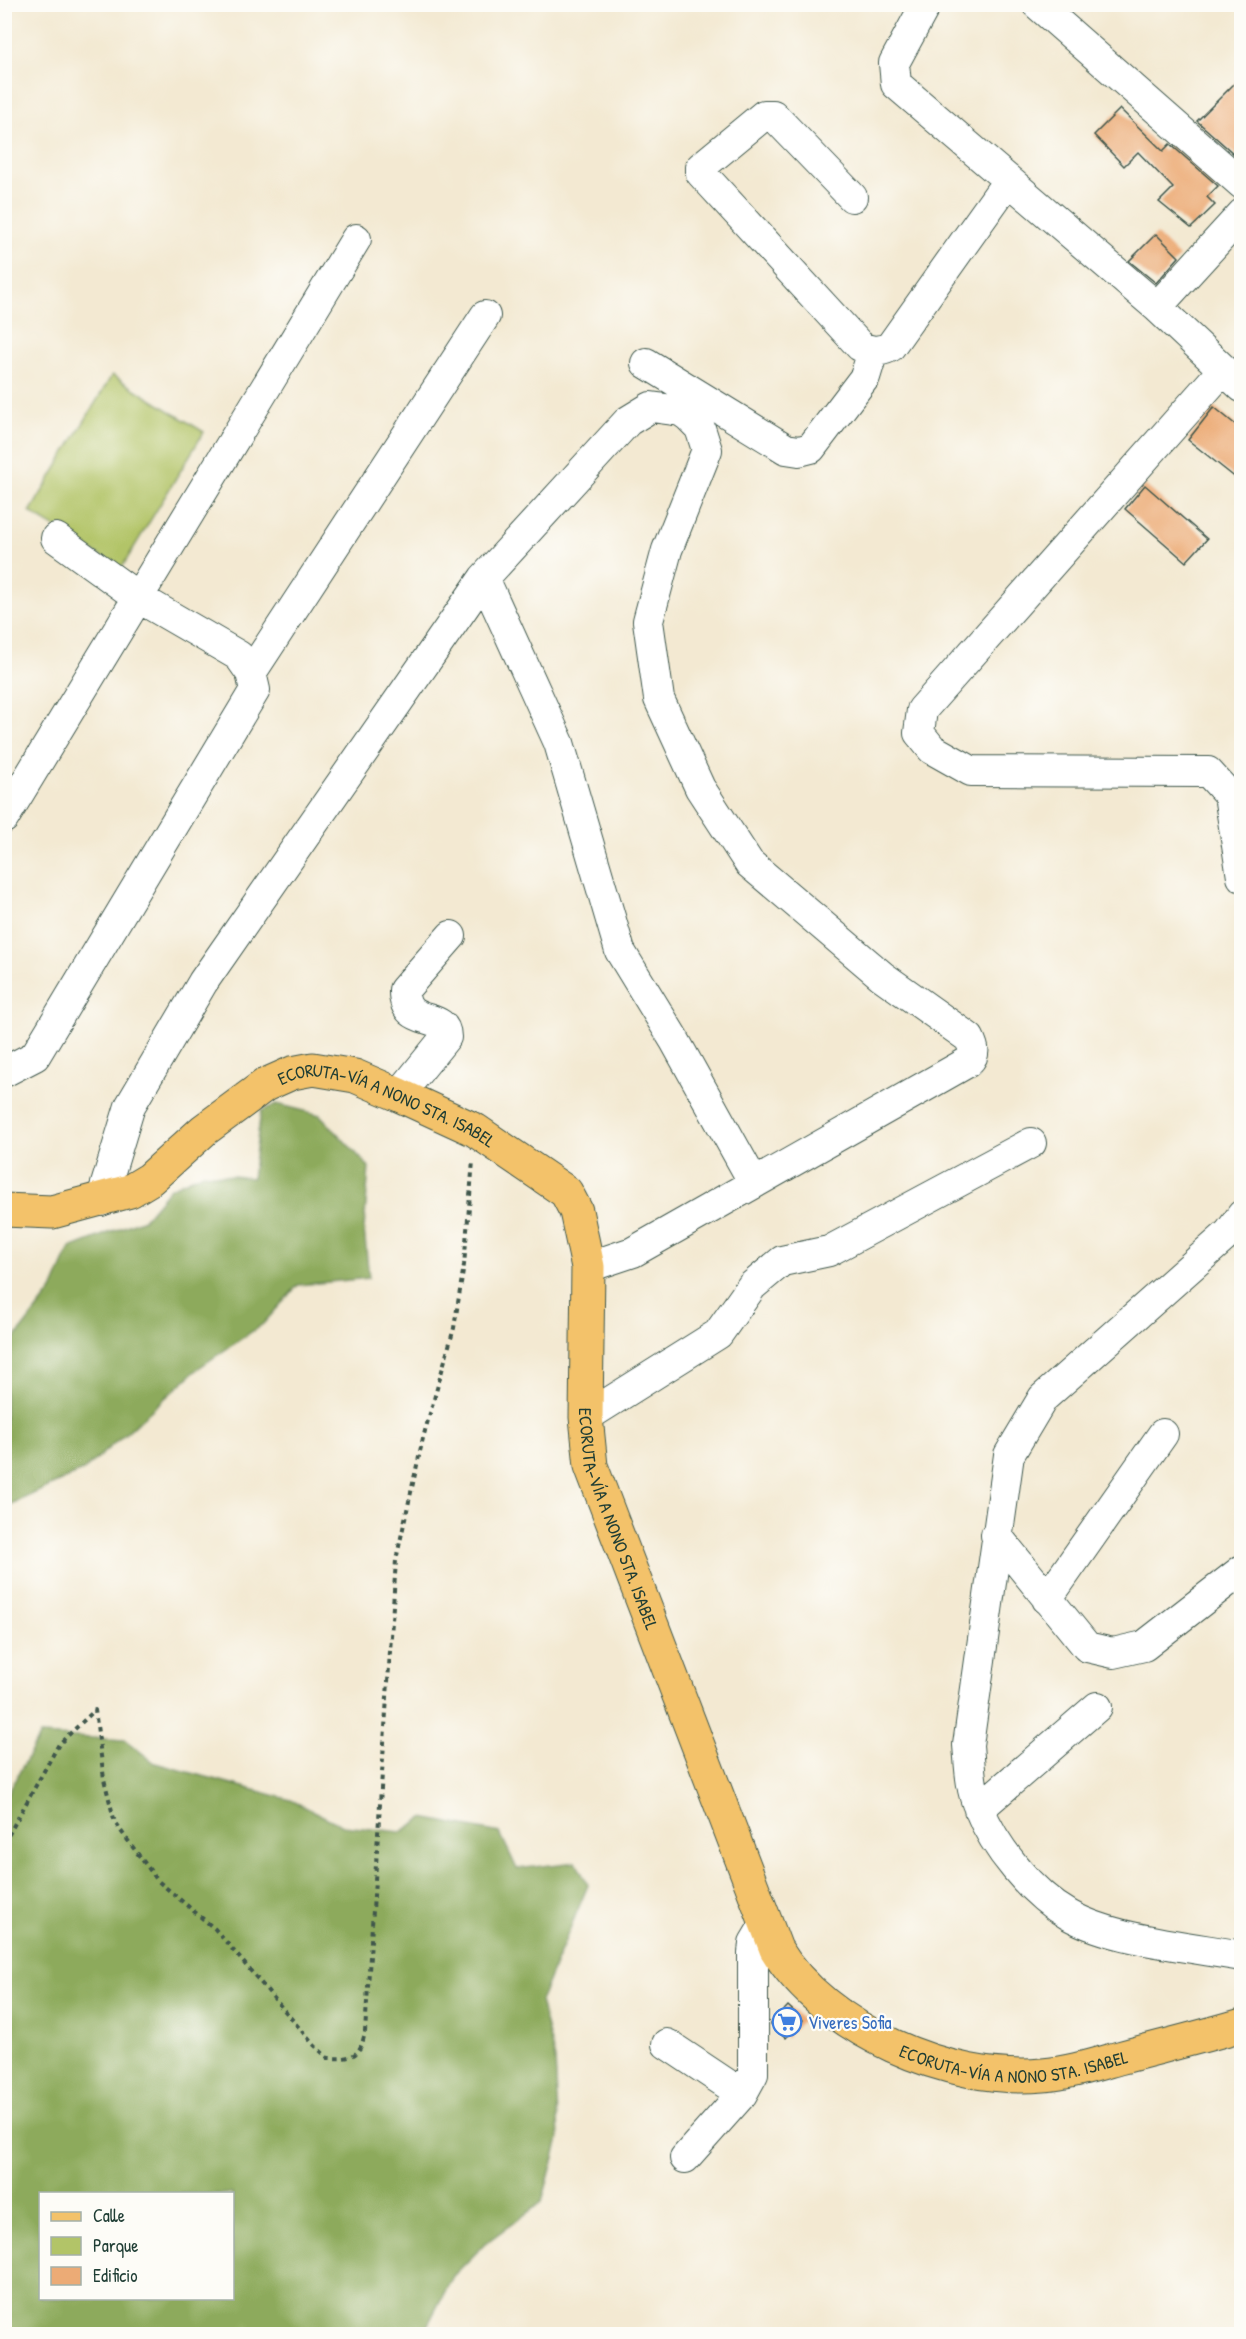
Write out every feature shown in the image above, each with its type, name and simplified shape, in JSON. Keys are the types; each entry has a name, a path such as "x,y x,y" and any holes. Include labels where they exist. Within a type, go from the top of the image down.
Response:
{"main road":[{"name":"ECORUTA-VÍA A NONO STA. ISABEL","path":"4,1210 52,1212 101,1201 130,1191 150,1179 204,1130 265,1086 292,1073 314,1069 355,1076 475,1130 566,1192 576,1211 583,1231 588,1267 586,1417 591,1466 776,1949 799,1981 859,2028 877,2039 920,2056 968,2070 1018,2076 1060,2074 1242,2025"}],"street":[{"path":"926,4 894,63 896,84 1157,307 1232,379 922,710 919,733 932,749 971,771 1208,772 1229,795 1242,877"},
{"path":"1037,4 1242,184"},
{"path":"852,197 773,115 764,115 701,167 701,173 860,346 873,351 890,347 1008,181"},
{"path":"1157,307 1242,214"},
{"path":"4,818 356,239"},
{"path":"251,673 485,316"},
{"path":"646,363 786,449 799,451 811,448 865,376 871,366 873,351"},
{"path":"101,1201 130,1106 203,982 484,578 628,421 651,406 681,411 700,428 706,450 667,550 648,621 659,699 700,788 749,863 882,976 969,1038 974,1048 973,1057 968,1062 754,1184 633,1252 588,1267"},
{"path":"4,1072 35,1056 255,690 251,673 239,656 139,598 56,538"},
{"path":"484,578 559,743 620,951 675,1041 754,1184"},
{"path":"399,1095 446,1037 441,1025 407,1010 404,1005 404,990 451,936"},
{"path":"586,1417 718,1334 752,1286 782,1261 829,1251 1031,1143"},
{"path":"1242,1215 1229,1233 1043,1398 1009,1455 968,1746 970,1780 979,1809 1006,1858 1047,1899 1068,1915 1121,1933 1242,1956"},
{"path":"1047,1599 1163,1434"},
{"path":"996,1535 1087,1647 1113,1653 1144,1646 1242,1570"},
{"path":"979,1809 1097,1707"},
{"path":"685,2158 742,2094 753,2074 754,1943 766,1923"},
{"path":"667,2044 742,2094"}],"path":[{"path":"4,1844 59,1744 95,1710 104,1779 115,1822 158,1881 215,1929 313,2044 328,2058 353,2056 362,2049 365,2032 396,1560 423,1438 454,1328 464,1265 475,1130"}],"green space":[{"path":"112,375 204,432 121,569 30,512"},
{"path":"277,1104 320,1115 369,1167 364,1229 369,1278 298,1285 263,1324 200,1367 84,1470 5,1507 5,1351 52,1290 70,1248 144,1219 170,1188 203,1173 252,1178 261,1111"},
{"path":"40,1735 125,1740 155,1763 291,1800 343,1826 401,1832 423,1818 500,1833 517,1869 576,1862 588,1885 540,2001 555,2059 559,2139 542,2202 487,2242 453,2276 423,2334 5,2334 5,1798"}],"building":[{"path":"1242,76 1242,161 1197,121"},
{"path":"1120,109 1163,151 1170,144 1218,186 1207,197 1215,205 1191,228 1159,202 1173,188 1138,152 1124,166 1094,135"},
{"path":"1156,234 1179,257 1156,283 1129,261"},
{"path":"1214,407 1242,430 1242,483 1188,440"},
{"path":"1145,485 1207,539 1186,562 1125,509"},
{"name":"Viveres Sofia","path":"788,2006 803,2020 786,2038 771,2024"}],"place":[{"name":"Viveres Sofia","path":"787,2022"}]}
